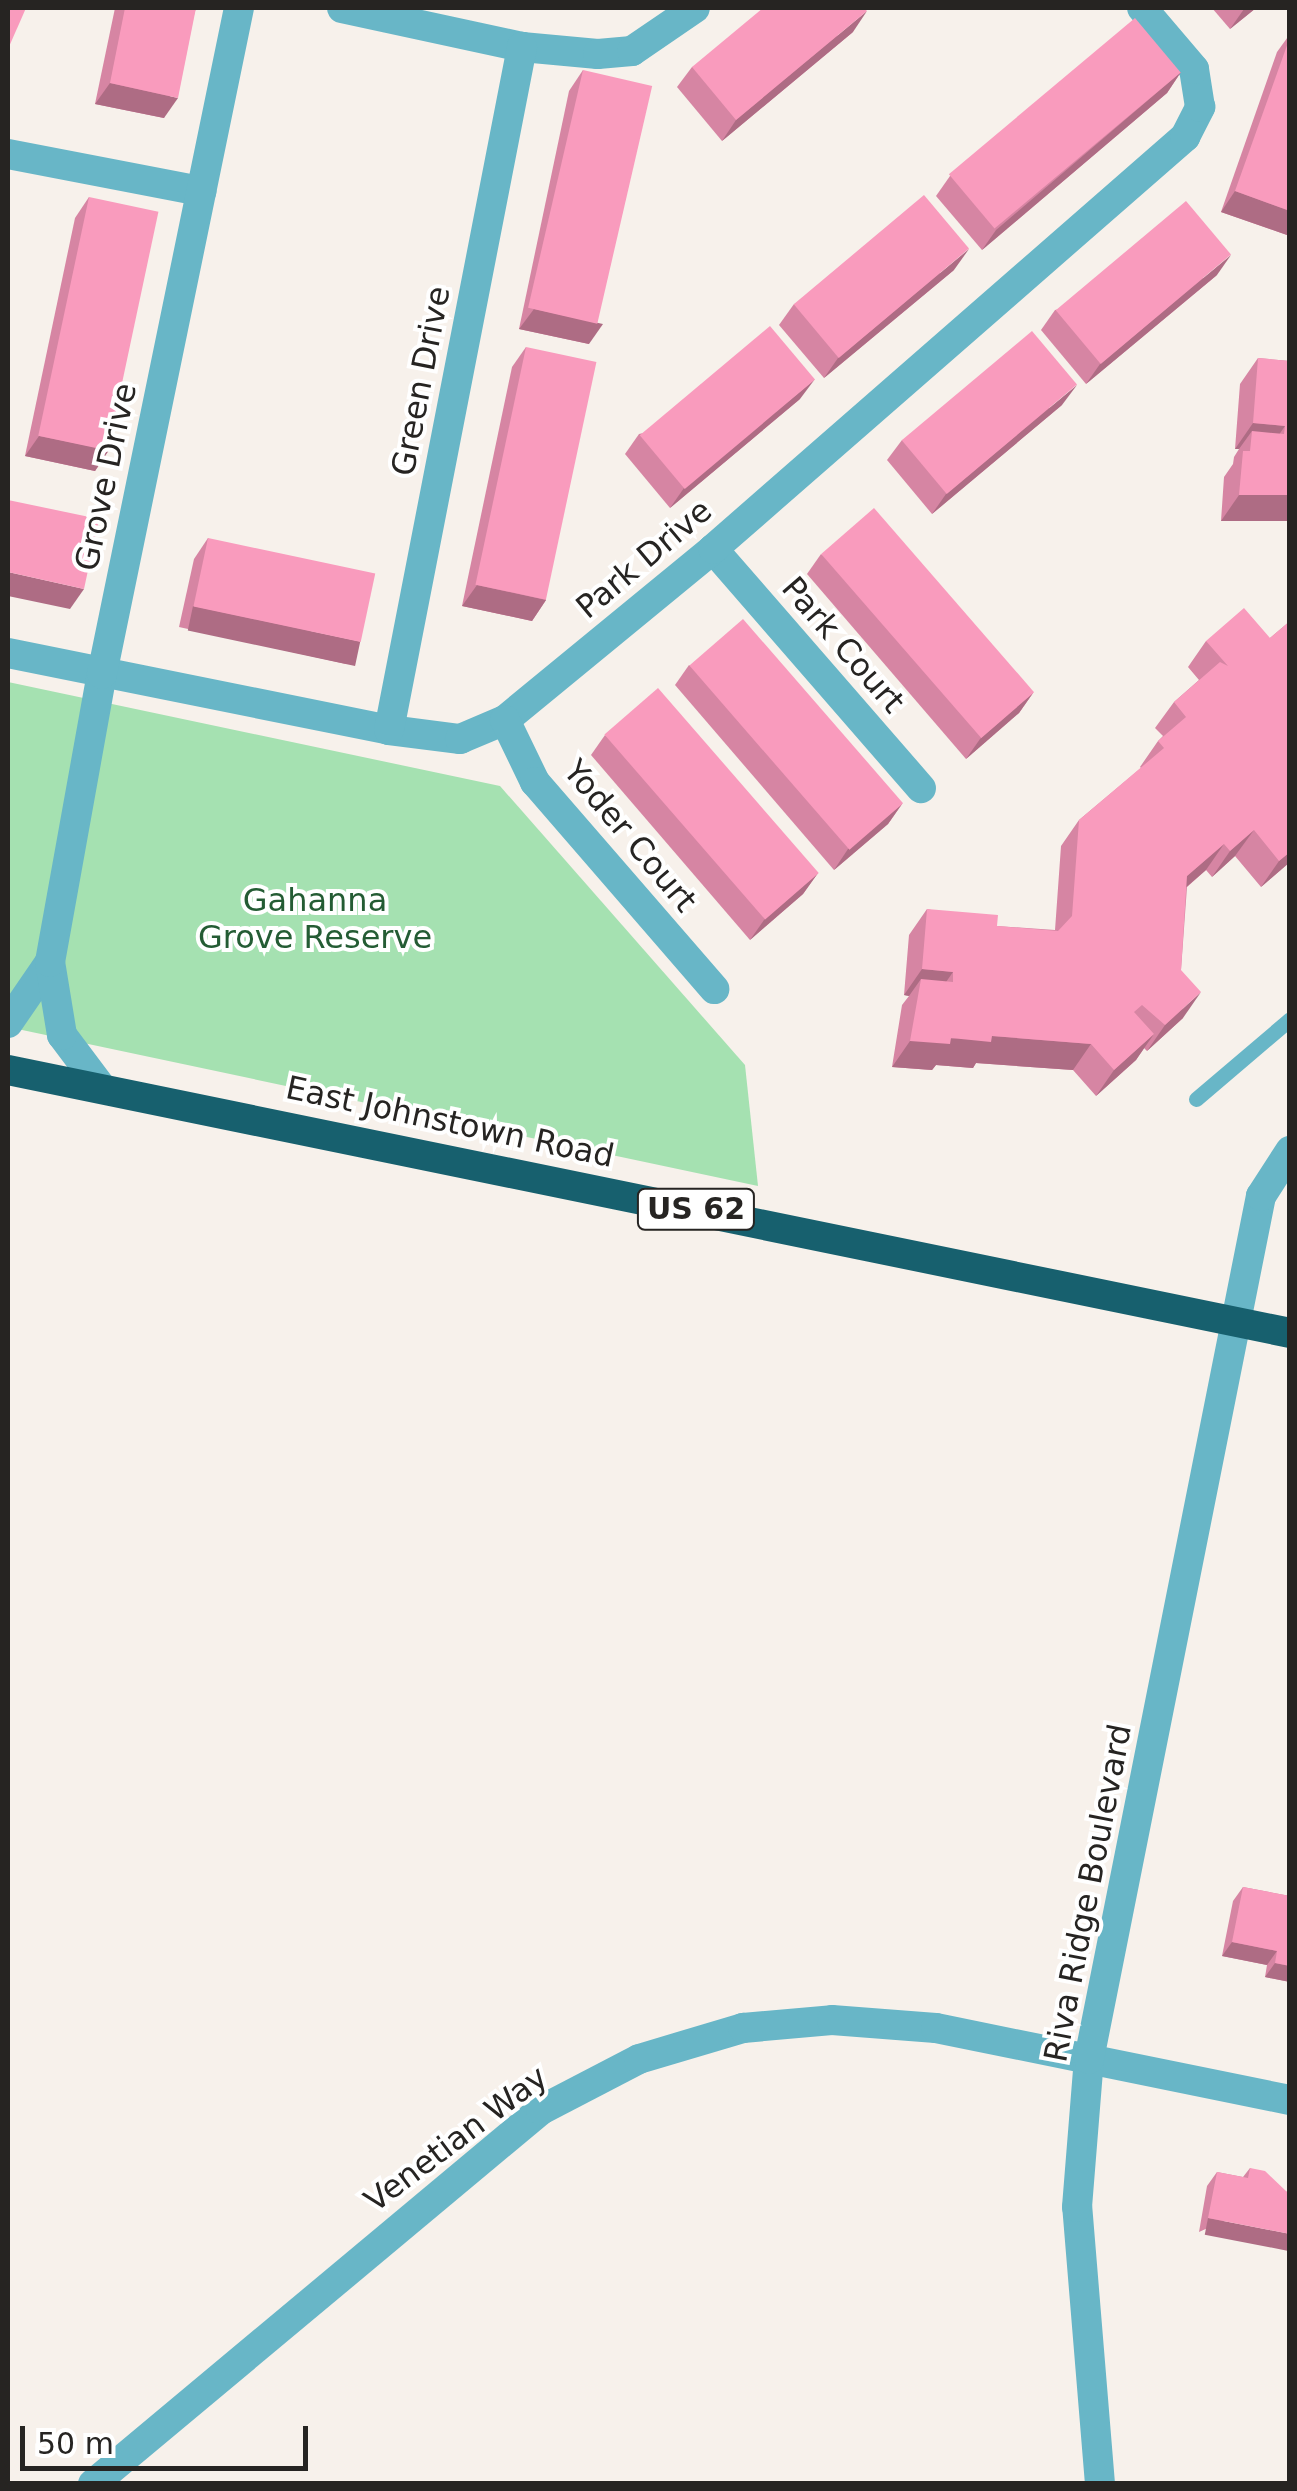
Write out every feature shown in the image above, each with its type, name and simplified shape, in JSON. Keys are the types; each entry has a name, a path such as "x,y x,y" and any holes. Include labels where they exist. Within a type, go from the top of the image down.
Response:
{"highway":[{"name":"East Johnstown Road","path":"8,1070 1290,1333"}],"street":[{"name":"Grove Drive","path":"101,1088 62,1035 50,962 102,674 239,8"},
{"path":"342,8 522,46 632,51 695,8"},
{"name":"Park Drive","path":"8,653 388,730 460,738 505,720 712,549 1185,136 1200,107 1194,69 1142,8"},
{"name":"Green Drive","path":"388,730 522,46"},
{"path":"8,154 200,191"},
{"name":"Park Court","path":"712,549 920,788"},
{"name":"Yoder Court","path":"505,720 535,782 714,989"},
{"name":"Grove Drive","path":"8,1023 50,962"},
{"name":"Riva Ridge Boulevard","path":"1100,2484 1077,2207 1090,2059 1261,1196 1290,1151"},
{"name":"Venetian Way","path":"93,2484 541,2110 639,2059 743,2028 832,2020 936,2028 1290,2100"}],"lane":[{"path":"1196,1098 1290,1018"}],"green space":[{"name":"Gahanna Grove Reserve","path":"8,682 500,786 745,1065 758,1186 8,1027"}],"building":[{"path":"8,8 26,8 8,49"},
{"path":"125,8 196,8 178,98 110,83"},
{"path":"763,8 867,11 736,120 692,67"},
{"path":"1135,18 1181,72 994,229 949,174"},
{"path":"1290,37 1290,211 1235,191"},
{"path":"583,70 652,86 597,324 528,308"},
{"path":"924,195 969,249 839,358 794,304"},
{"path":"89,197 158,212 108,450 38,436"},
{"path":"1186,201 1231,255 1101,364 1056,310"},
{"path":"770,326 815,380 685,489 640,435"},
{"path":"1032,331 1077,385 947,494 902,440"},
{"path":"526,347 596,362 546,600 475,585"},
{"path":"1258,358 1290,361 1290,495 1239,495 1243,451 1250,451 1252,431 1284,434 1285,426 1253,423"},
{"path":"8,500 99,519 84,589 8,572"},
{"path":"874,508 1034,692 981,738 821,554"},
{"path":"208,538 375,574 361,642 193,606"},
{"path":"1244,608 1270,638 1290,621 1290,852 1279,861 1254,830 1230,851 1224,844 1187,876 1181,970 1201,992 1165,1025 1142,1005 1134,1012 1154,1034 1114,1070 1091,1044 992,1036 991,1042 951,1038 950,1044 910,1041 921,979 953,982 953,972 922,969 927,909 998,915 997,926 1058,931 1072,916 1079,820 1164,748 1158,741 1186,717 1174,702 1220,662 1228,666 1206,641"},
{"path":"743,619 903,803 849,850 689,666"},
{"path":"658,688 819,873 765,919 604,735"},
{"path":"1243,1887 1290,1896 1290,1966 1275,1963 1277,1951 1232,1942"},
{"path":"1250,2168 1265,2171 1290,2192 1290,2234 1208,2218 1217,2172 1248,2178"}]}
